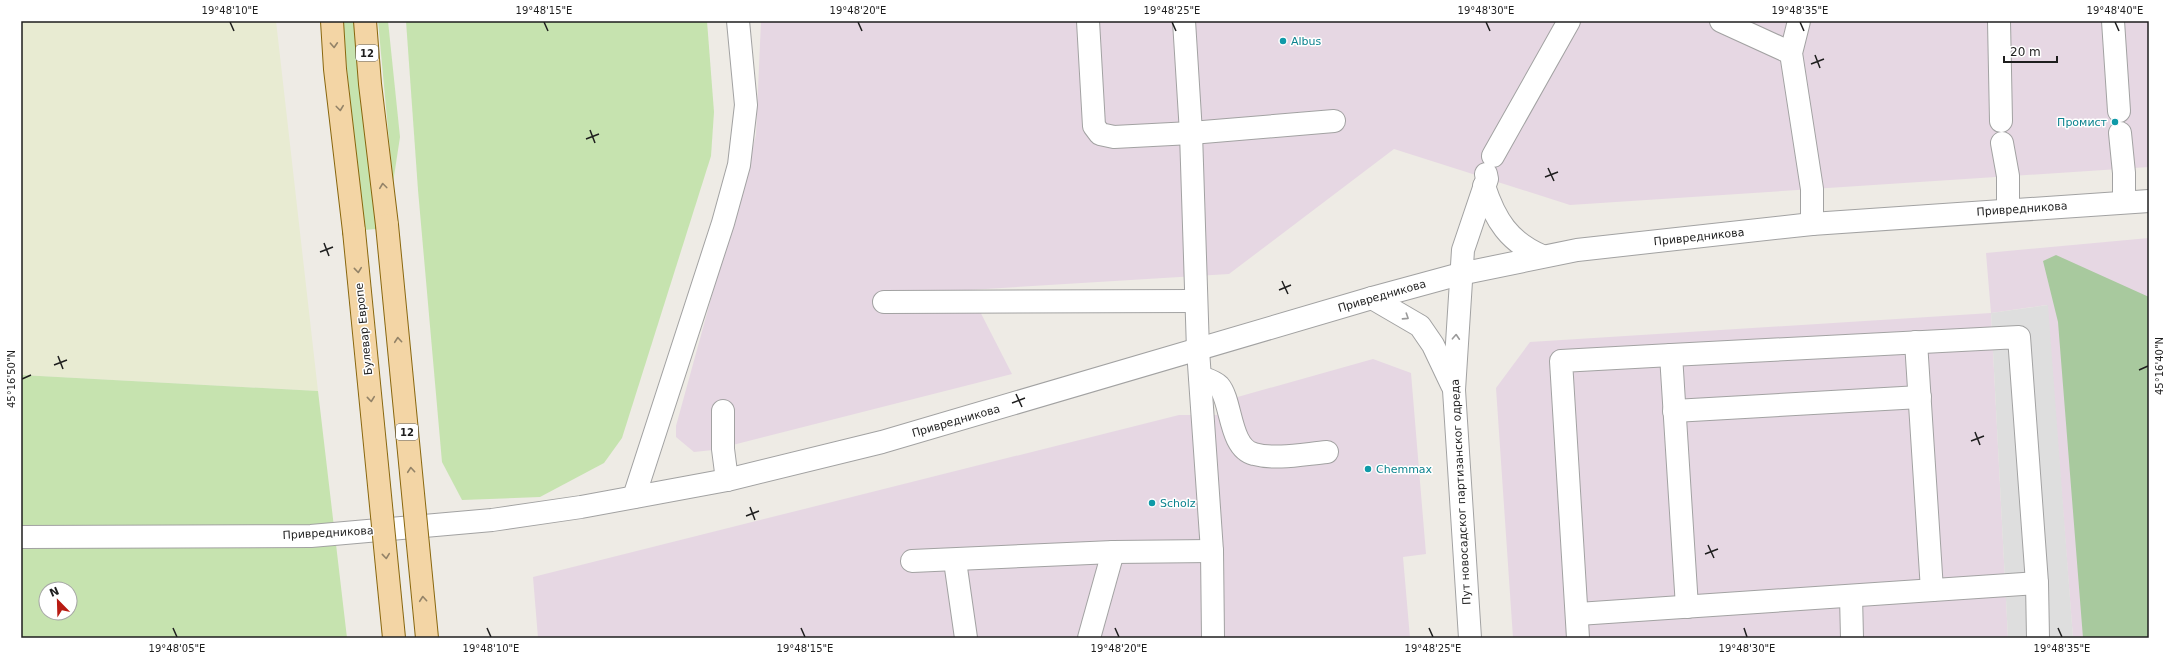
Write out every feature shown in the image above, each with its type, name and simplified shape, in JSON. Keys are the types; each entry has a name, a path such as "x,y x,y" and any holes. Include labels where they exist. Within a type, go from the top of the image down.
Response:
{"main road":[{"name":"Булевар Европе","path":"332,21 335,69 354,231 394,638"},
{"name":"12","path":"365,21 370,84 387,225 427,638"}],"street":[{"path":"634,497 723,223 739,165 746,105 738,21"},
{"path":"1088,21 1094,126 1100,134 1114,137 1191,133 1334,121"},
{"path":"1184,21 1191,133 1195,301 1212,551 1213,638"},
{"name":"Пут новосадског партизанског одреда","path":"1470,638 1454,390 1460,274 1463,250 1488,172 1569,21"},
{"path":"1721,21 1791,53"},
{"path":"1799,21 1791,53 1812,189 1812,224"},
{"path":"1999,21 2001,121"},
{"path":"2114,21 2119,111"},
{"path":"2120,133 2124,173 2124,202"},
{"path":"2002,143 2009,180 2008,210"},
{"path":"1488,172 1491,206 1514,239 1526,249 1542,256"},
{"name":"Привредникова","path":"21,537 311,536 492,520 727,480 882,442 1372,298 1460,274 1542,256 1577,250 1812,224 2149,201"},
{"path":"1372,298 1420,326 1444,366 1454,390"},
{"path":"884,302 1195,301"},
{"path":"1578,638 1578,614 1561,361 2019,337 2037,583 2038,638"},
{"path":"1916,342 1932,590"},
{"path":"1671,355 1687,607"},
{"path":"1200,377 1210,380 1219,387 1242,447 1252,454 1266,456 1327,452"},
{"path":"1674,411 1920,397"},
{"path":"723,411 723,449 727,480"},
{"path":"912,561 955,561 1113,552 1212,551"},
{"path":"1089,638 1113,552"},
{"path":"955,561 966,638"},
{"path":"1578,614 2037,583"},
{"path":"1851,596 1852,638"}],"shaded area":[{"path":"761,21 2149,21 2149,167 1570,205 1394,149 1229,274 969,290 1012,374 713,450 694,452 676,437 676,426 756,135"},
{"path":"2149,238 2149,638 2073,638 2047,305 1991,313 1986,253"},
{"path":"2048,305 2073,638 2008,638 1991,313"},
{"path":"1991,313 2008,638 1513,638 1496,388 1530,342"},
{"path":"1373,359 1411,373 1426,554 1403,557 1410,638 538,638 533,577 1179,415 1217,415 1234,398"}],"green space":[{"path":"21,21 276,21 318,391 21,375"},
{"path":"342,21 354,21 376,229 364,230"},
{"path":"378,21 388,21 400,137 393,183"},
{"path":"406,21 707,21 714,112 711,156 622,438 604,463 540,497 462,500 442,462 418,190"},
{"path":"2056,255 2149,297 2149,638 2083,638 2058,322 2043,261"},
{"path":"21,375 318,391 347,638 21,638"}],"place":[{"name":"Albus","path":"1283,41"},
{"name":"Промист","path":"2115,122"},
{"name":"Chemmax","path":"1368,469"},
{"name":"Scholz","path":"1152,503"}]}
